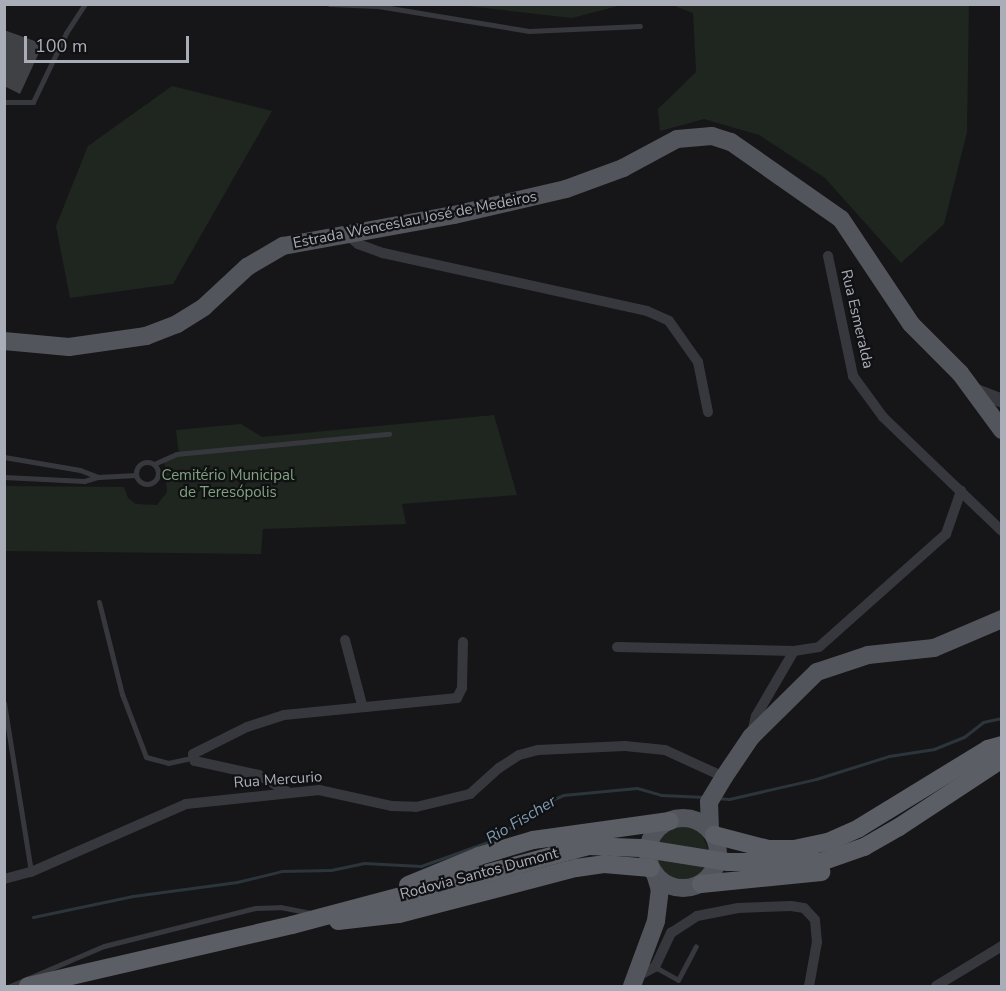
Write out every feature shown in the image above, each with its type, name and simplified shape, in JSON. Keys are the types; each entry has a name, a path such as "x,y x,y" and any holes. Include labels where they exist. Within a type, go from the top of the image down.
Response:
{"highway":[{"path":"712,833 768,849 828,842 867,823 988,749 1002,745"},
{"name":"Rodovia Santos Dumont","path":"28,987 292,925 588,846 640,848 727,862 821,862 864,847 1002,759"},
{"path":"694,886 793,877 836,868 885,845 1002,768"},
{"path":"376,902 426,876 533,840 675,819"},
{"path":"292,925 399,914 576,868 604,864 653,871"}],"main road":[{"name":"Estrada Wenceslau José de Medeiros","path":"4,341 69,347 155,333 204,307 247,267 269,253 293,243 454,215 566,189 623,168 677,139 712,136 731,142 841,219 911,324 974,390 1002,430"},
{"path":"634,982 656,921 660,890 648,856 650,840 675,819 715,792 751,737 817,672 860,657 934,648 1002,619"},
{"path":"656,921 715,869 718,858 712,833 715,792"},
{"path":"675,819 693,818 712,833"},
{"path":"653,871 671,887 694,886"}],"street":[{"path":"345,233 358,244 383,253 647,311 669,321 698,362 708,412"},
{"name":"Rua Esmeralda","path":"828,256 853,376 883,417 1002,531"},
{"path":"974,390 1002,401"},
{"path":"617,647 809,650 826,642 937,544 952,522 961,491"},
{"path":"345,640 362,705"},
{"path":"288,792 260,775 192,758 198,749 267,719 362,705 457,698 462,688 463,642"},
{"path":"751,737 756,716 794,651"},
{"name":"Rua Mercurio","path":"4,879 31,872 166,810 288,792 319,790 392,806 416,807 470,794 519,755 538,750 625,746 685,756 715,792"},
{"path":"634,982 655,967 671,933 697,916 738,908 804,908 814,920 817,942 810,987"},
{"path":"936,987 1002,946"}],"lane":[{"path":"4,102 33,102 66,33 85,4"},
{"path":"330,4 378,6 529,31 640,26"},
{"path":"136,475 141,464 154,464 176,454 389,434"},
{"path":"4,458 80,470 98,477"},
{"path":"136,475 144,484 155,481 158,476 154,464"},
{"path":"4,477 84,481 98,477 136,475"},
{"path":"99,602 122,694 146,757 168,764 192,758"},
{"path":"4,703 31,872"},
{"path":"10,987 104,946 255,908 280,907 323,916"},
{"path":"655,967 678,980 696,946"}],"green space":[{"path":"459,5 622,5 572,18"},
{"path":"672,5 969,5 967,132 944,224 901,263 825,178 759,135 704,119 660,131 658,109 696,72 693,13"},
{"path":"172,86 272,111 173,284 70,298 56,226 88,146"},
{"name":"Cemitério Municipal de Teresópolis","path":"494,415 517,495 402,504 406,524 263,529 261,554 5,551 4,486 124,487 128,498 136,504 157,505 167,492 164,457 179,455 176,430 241,424 262,437"},
{"path":"679,825 700,831 710,852 655,843 663,832"},
{"path":"653,856 708,865 696,879 675,881 665,876"}],"building":[{"path":"4,30 43,44 20,94 4,86"}],"waterway":[{"name":"Rio Fischer","path":"717,798 729,799 816,779 889,756 934,749 964,737 983,722 1002,718"},
{"name":"Rio Fischer","path":"33,917 133,896 237,882 282,871 331,870 364,863 421,866 493,840 542,804 563,795 637,788 661,795 705,797"}]}
